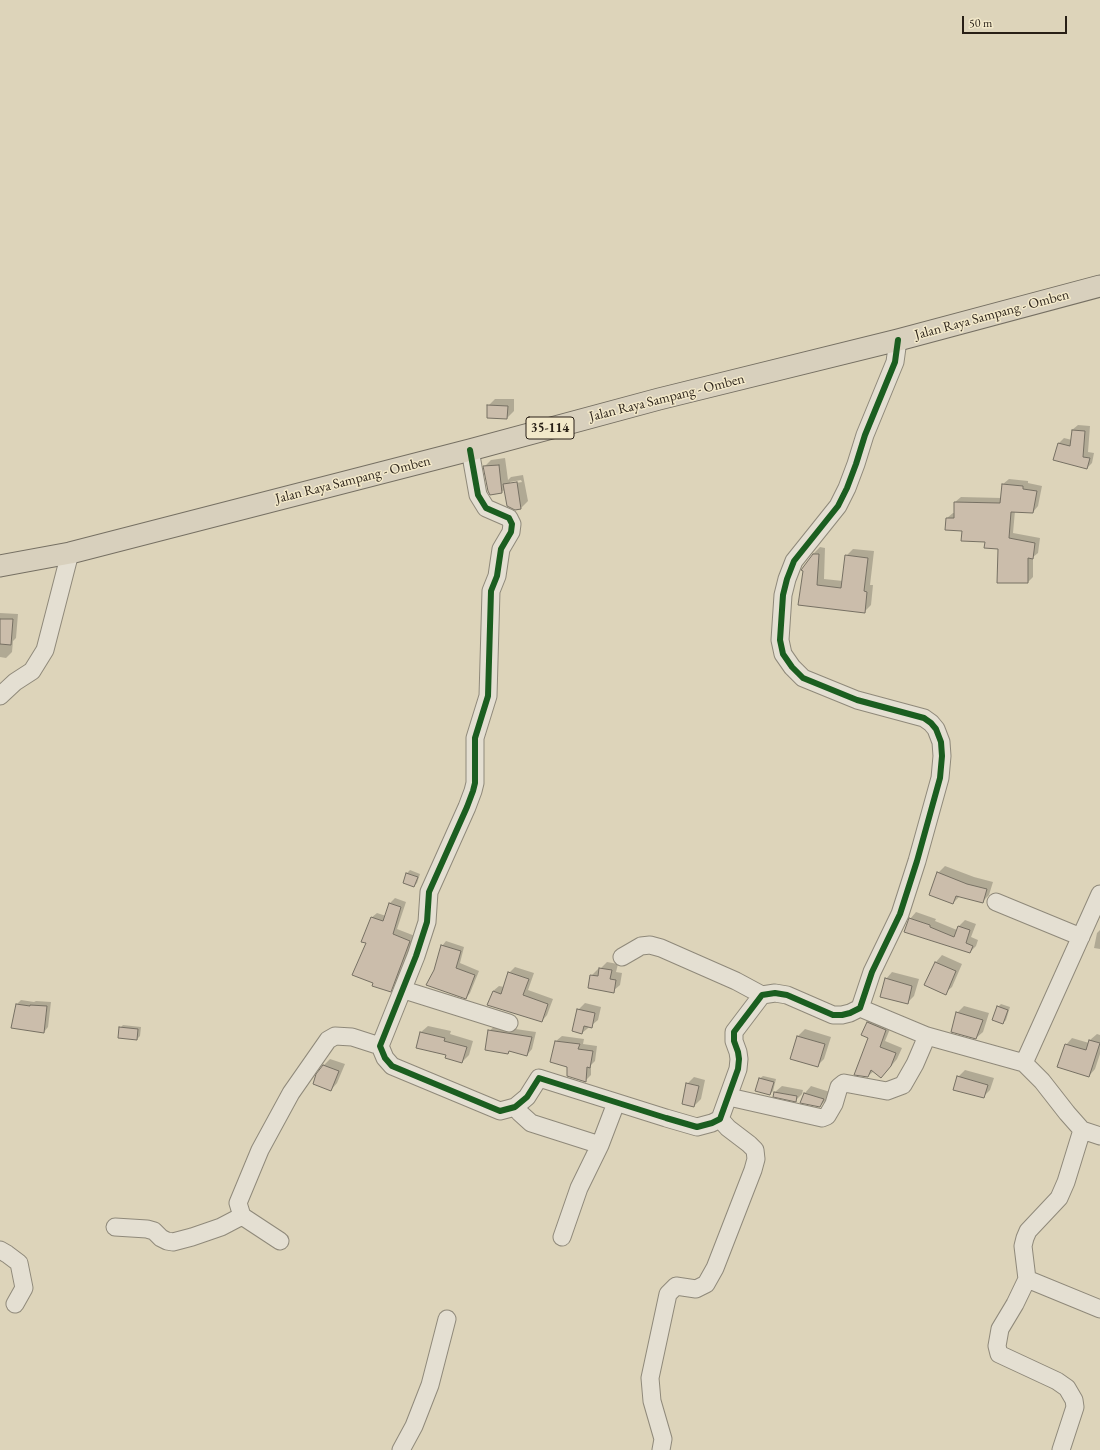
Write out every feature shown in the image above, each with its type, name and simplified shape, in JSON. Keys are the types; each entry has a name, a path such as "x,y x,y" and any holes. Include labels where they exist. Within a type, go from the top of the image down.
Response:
{"main road":[{"name":"Jalan Raya Sampang - Omben","path":"0,566 70,553 470,450 659,399 898,340 1100,286"}],"street":[{"path":"622,957 641,946 661,948 736,981 762,995 775,993 787,995 833,1015 850,1013 860,1008 872,972 900,914 917,861 940,778 942,756 941,742 936,729 924,718 856,700 803,678 792,667 783,654 780,640 780,622 783,594 787,578 794,561 838,506 847,488 865,435 895,362 898,340"},
{"path":"470,450 478,495 486,508 508,518 512,524 511,532 501,549 497,576 491,591 488,696 475,738 475,783 467,807 429,892 427,922 404,990 380,1046 385,1058 392,1066 500,1110 516,1107 527,1097 538,1078 698,1127 720,1119 738,1069 739,1060 734,1041 734,1032 762,995"},
{"path":"0,696 15,682 32,671 45,650 70,553"},
{"path":"1024,1063 1100,894"},
{"path":"996,902 1081,937"},
{"path":"404,990 510,1023"},
{"path":"860,1008 927,1036 1024,1063 1042,1081 1062,1108 1082,1130 1100,1136"},
{"path":"280,1241 242,1216 238,1203 260,1150 292,1093 328,1040 335,1036 352,1037 380,1046"},
{"path":"729,1097 822,1118 830,1113 839,1087 844,1083 887,1091 903,1085 915,1064 927,1036"},
{"path":"562,1237 579,1188 600,1145 616,1103"},
{"path":"516,1107 531,1123 600,1145"},
{"path":"661,1450 663,1439 652,1400 650,1378 668,1294 676,1286 696,1289 706,1284 715,1268 754,1170 756,1159 755,1150 750,1144 728,1128 720,1119"},
{"path":"1060,1450 1075,1407 1074,1400 1067,1388 1057,1381 999,1354 997,1346 1000,1329 1015,1304 1027,1278 1023,1246 1025,1238 1034,1224 1059,1198 1066,1182 1082,1130"},
{"path":"115,1227 147,1229 154,1231 167,1241 173,1242 221,1227 242,1216"},
{"path":"0,1250 19,1263 24,1288 16,1304"},
{"path":"1027,1278 1100,1309"},
{"path":"401,1450 414,1426 430,1385 447,1319"}],"building":[{"path":"487,405 508,406 507,419 487,418"},
{"path":"1072,430 1085,431 1083,457 1090,458 1087,469 1053,460 1058,443 1070,446"},
{"path":"499,465 502,493 490,495 483,466"},
{"path":"517,482 521,509 515,510 507,506 503,484"},
{"path":"1002,484 1023,486 1023,489 1037,491 1033,513 1011,512 1009,538 1035,543 1033,559 1028,558 1028,583 997,583 998,549 984,548 985,542 961,541 962,531 945,530 946,518 954,518 954,502 1000,503"},
{"path":"813,554 819,554 817,585 841,588 845,555 868,558 864,591 867,592 865,613 798,605 803,571 801,570"},
{"path":"0,619 13,619 11,645 0,644"},
{"path":"937,872 967,884 987,889 983,903 956,896 953,904 929,895"},
{"path":"406,873 418,877 414,887 403,883"},
{"path":"389,903 401,907 393,934 410,941 391,992 372,986 373,983 352,975 366,943 361,942 371,917 383,921"},
{"path":"909,918 930,925 930,927 954,937 958,926 970,930 966,943 973,946 970,953 904,932"},
{"path":"441,945 461,951 456,968 475,975 466,999 426,985 434,970"},
{"path":"935,962 956,971 946,995 924,985"},
{"path":"599,968 612,970 610,979 616,980 614,993 588,988 590,975 598,976"},
{"path":"508,972 529,979 523,995 548,1004 542,1022 487,1005 493,991 501,994"},
{"path":"885,978 912,986 908,1004 880,997"},
{"path":"16,1004 47,1006 44,1033 11,1028"},
{"path":"997,1006 1008,1010 1003,1024 992,1020"},
{"path":"577,1009 595,1013 592,1028 584,1026 582,1034 572,1031"},
{"path":"956,1012 983,1020 976,1039 951,1032"},
{"path":"867,1022 886,1030 880,1047 896,1053 891,1066 881,1078 871,1070 868,1077 854,1075 868,1038 861,1035"},
{"path":"119,1027 138,1029 137,1040 118,1038"},
{"path":"488,1030 532,1037 527,1056 509,1051 508,1054 485,1050"},
{"path":"420,1032 445,1038 444,1041 467,1047 462,1063 445,1058 446,1055 416,1048"},
{"path":"797,1036 825,1044 818,1067 790,1059"},
{"path":"1089,1040 1100,1043 1089,1077 1057,1067 1065,1044 1086,1050"},
{"path":"555,1041 580,1044 578,1049 593,1051 590,1068 587,1067 586,1082 567,1076 567,1067 550,1062"},
{"path":"323,1065 339,1071 331,1091 313,1084 316,1074"},
{"path":"957,1076 988,1085 984,1098 953,1090"},
{"path":"759,1078 774,1082 770,1095 755,1091"},
{"path":"686,1083 699,1086 694,1107 682,1104"},
{"path":"774,1092 797,1096 796,1102 773,1097"},
{"path":"804,1093 824,1099 820,1107 800,1103"}],"cycle path":[{"path":"470,450 478,495 486,508 509,518 512,524 511,532 501,549 497,576 491,591 488,696 475,738 475,783 467,807 429,892 427,922 416,956 380,1046 385,1058 392,1066 500,1111 515,1107 527,1097 539,1078 697,1127 720,1119 738,1069 739,1059 734,1041 734,1032 762,995 775,993 787,995 833,1015 850,1013 860,1008 872,972 900,914 917,861 940,778 942,756 941,742 936,729 931,723 924,718 857,700 803,678 792,667 783,654 780,640 783,595 794,561 838,506 847,488 865,435 895,362 898,340"}]}
